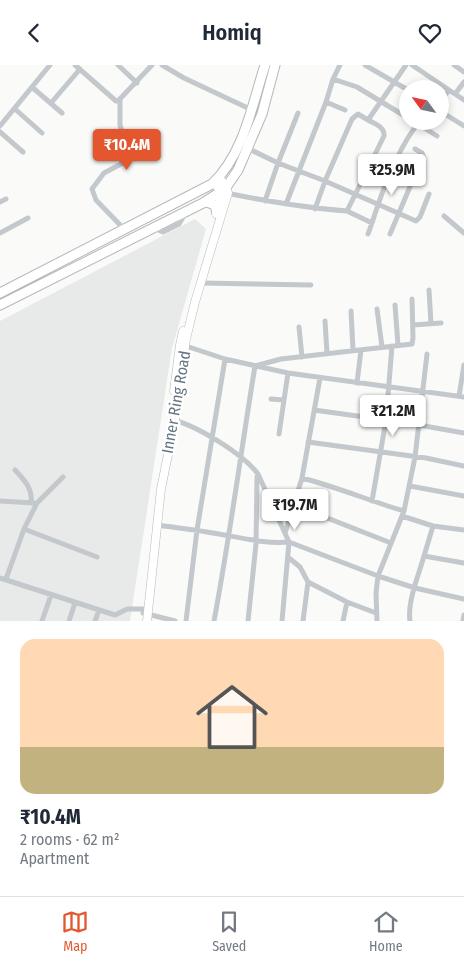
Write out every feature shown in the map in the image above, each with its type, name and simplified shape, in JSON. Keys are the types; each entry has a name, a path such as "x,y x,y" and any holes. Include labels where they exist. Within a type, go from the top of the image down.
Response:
{"highway":[{"path":"0,293 204,189 216,179 228,164 252,110 265,65"},
{"name":"Inner Ring Road","path":"0,305 225,191 238,170 262,114 275,65"},
{"path":"203,203 207,202 215,205 217,213"}],"main road":[{"path":"216,179 225,191"},
{"name":"Inner Ring Road","path":"145,616 160,465 173,420 180,345 190,301 225,191"},
{"name":"Inner Ring Road","path":"145,616 164,470 191,317 225,191"}],"street":[{"path":"0,127 50,65"},
{"path":"75,65 116,101 120,100"},
{"path":"118,65 137,83"},
{"path":"124,229 96,200 92,189 104,173 121,164 126,146 120,125 120,100 152,65"},
{"path":"162,65 184,79 252,110"},
{"path":"286,204 340,65"},
{"path":"365,65 399,84"},
{"path":"368,120 406,65"},
{"path":"412,65 434,80"},
{"path":"454,65 464,71"},
{"path":"51,103 80,69"},
{"path":"333,79 357,87 399,112"},
{"path":"455,94 464,82"},
{"path":"33,88 62,113"},
{"path":"449,90 464,100"},
{"path":"326,101 345,109"},
{"path":"15,109 42,133"},
{"path":"264,201 298,113"},
{"path":"315,209 354,115 360,114 382,128 384,136 354,193 347,211"},
{"path":"449,117 464,126"},
{"path":"368,235 378,204 412,130"},
{"path":"428,130 437,136"},
{"path":"0,131 23,152"},
{"path":"248,148 278,163 354,193 416,221 429,194"},
{"path":"390,234 423,156 422,153 415,149"},
{"path":"225,191 264,201 315,209 347,211 372,223"},
{"path":"0,202 6,199"},
{"path":"444,216 464,233"},
{"path":"0,233 28,218"},
{"path":"201,283 311,285"},
{"path":"429,290 431,324"},
{"path":"255,366 267,361 409,345 413,343 412,299"},
{"path":"372,501 386,420 395,346 395,305"},
{"path":"377,309 382,347"},
{"path":"351,311 353,350"},
{"path":"325,321 327,353"},
{"path":"413,325 441,323"},
{"path":"299,327 302,357"},
{"path":"186,346 225,359 288,373 462,397 464,365"},
{"path":"357,383 362,349"},
{"path":"377,621 378,576 403,513 410,486 427,354"},
{"path":"186,621 197,530 225,359"},
{"path":"214,621 255,366"},
{"path":"279,434 288,373"},
{"path":"284,533 302,478 320,378"},
{"path":"271,399 284,400"},
{"path":"314,410 386,420"},
{"path":"173,420 212,437 240,456 258,474 289,542 282,621"},
{"path":"419,425 464,433"},
{"path":"308,442 464,466"},
{"path":"15,470 28,485 34,503"},
{"path":"248,621 256,540 258,474"},
{"path":"63,477 34,503 3,579 115,615 127,609 145,616 175,621"},
{"path":"302,478 334,487 433,526 464,530"},
{"path":"410,486 464,496"},
{"path":"0,501 34,503"},
{"path":"294,505 392,543"},
{"path":"157,525 256,540 289,542 414,588 464,599"},
{"path":"410,621 414,588 433,526"},
{"path":"24,529 97,557"},
{"path":"424,555 464,563"},
{"path":"289,558 300,567 308,582 347,602 376,613"},
{"path":"303,621 308,582"},
{"path":"42,621 51,595"},
{"path":"343,621 347,602"},
{"path":"69,621 75,603"},
{"path":"95,621 99,611"},
{"path":"113,621 115,615"},
{"path":"463,621 464,615"}],"shaded area":[{"path":"195,219 206,229 172,348 130,621 0,621 0,321"}]}
